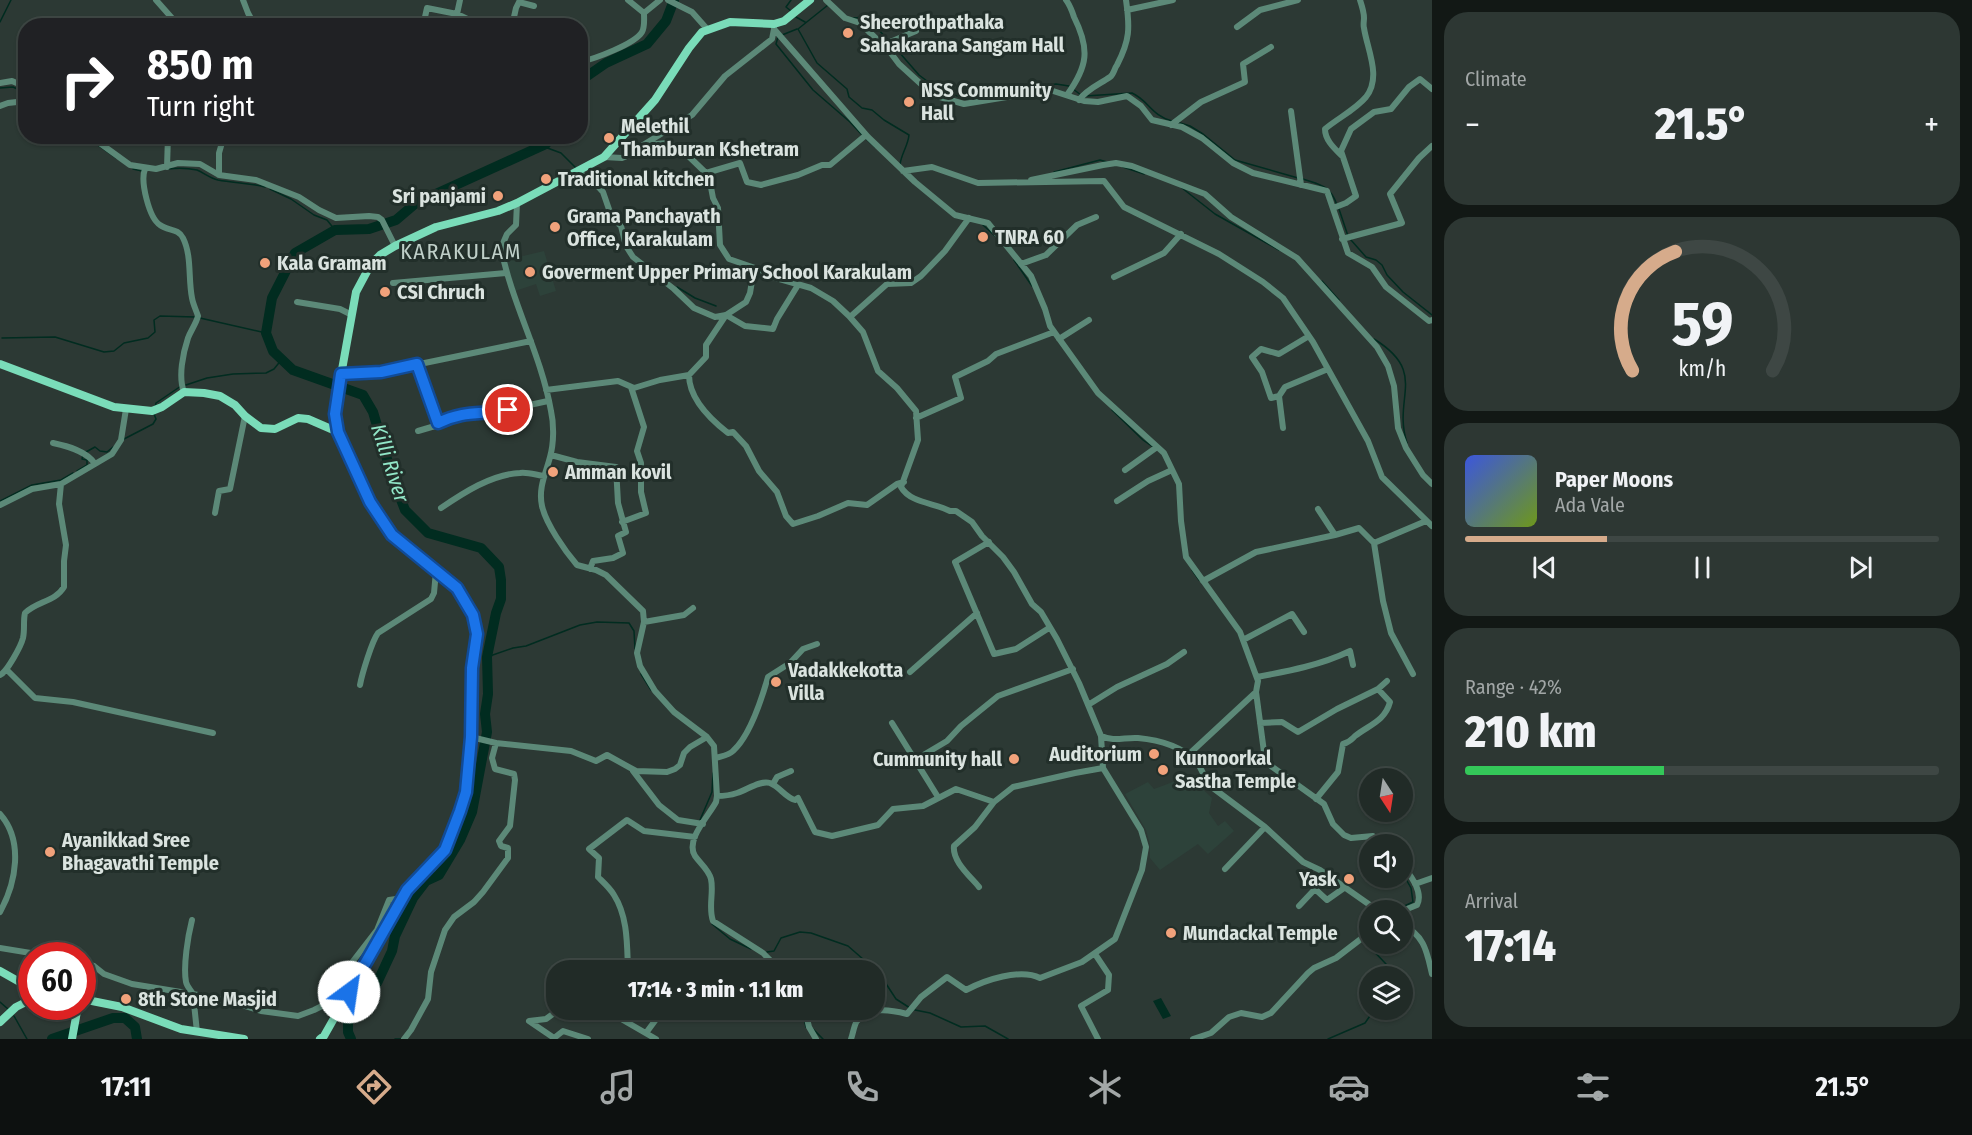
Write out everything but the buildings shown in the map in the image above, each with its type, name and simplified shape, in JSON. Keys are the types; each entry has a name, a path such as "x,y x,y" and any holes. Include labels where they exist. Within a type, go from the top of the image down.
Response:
{"main road":[{"path":"320,1039 324,1036 407,890 445,850 466,792 471,737 472,668 477,634 476,623 470,608 457,588 405,548 387,528 370,502 338,432 336,403 356,292 363,277 380,255 395,246 436,227 498,211 517,203 604,157 655,100 702,32 730,22 777,31 810,0"},
{"path":"0,364 114,407 155,410 184,392 220,396 235,405 261,428 275,429 298,418 308,419 338,432"},
{"path":"0,971 18,981"},
{"path":"96,1001 122,1006 181,1029 244,1039"},
{"path":"0,1022 18,1006"},
{"path":"72,1039 76,1020"}],"street":[{"path":"156,0 172,18"},
{"path":"243,0 251,18"},
{"path":"457,14 460,0"},
{"path":"628,0 644,13"},
{"path":"644,13 660,0"},
{"path":"669,0 692,12 708,30"},
{"path":"1066,0 1081,29 1085,45 1085,62 1082,72 1070,90"},
{"path":"1079,100 1093,87 1113,75 1122,57 1128,33 1126,0"},
{"path":"1128,10 1173,0"},
{"path":"1237,27 1260,10 1298,0"},
{"path":"1342,157 1325,135 1325,129 1359,104 1366,96 1371,88 1373,72 1369,44 1363,27 1364,14 1360,0"},
{"path":"514,18 519,2 534,6"},
{"path":"827,2 845,18 860,23 888,43 905,70 933,95 964,104 1050,90 1070,90 1079,100 1098,102 1127,96 1141,106 1152,120 1182,127 1202,138 1233,163 1253,173 1327,191 1336,207 1342,239 1348,253 1372,267 1386,287 1431,322"},
{"path":"425,18 427,8 465,18"},
{"path":"588,59 638,37 644,29 644,13"},
{"path":"622,158 692,115 724,76 772,39 777,31 866,135 901,169 955,215 988,223 1031,276 1050,326 1098,393 1164,453 1179,484 1186,557 1240,632 1257,677 1256,692 1264,752 1269,762 1324,804 1333,824 1344,835 1359,837"},
{"path":"888,43 916,31"},
{"path":"1171,124 1201,102 1245,82 1243,64 1271,47"},
{"path":"1336,207 1356,196 1341,151 1351,129 1374,112 1391,109 1409,87 1420,79 1432,89"},
{"path":"0,83 12,81 18,84"},
{"path":"0,106 18,102"},
{"path":"1291,111 1301,184"},
{"path":"706,173 740,163 747,182 761,185 798,175 822,165 830,165 866,135"},
{"path":"604,157 622,158 649,146 667,143 680,148 706,173 718,208 718,236 724,254 729,259 811,288 826,296 863,332 878,371 910,402 916,411 918,440 901,487 913,498 956,511 972,522 1014,572 1032,604 1041,612 1073,669 1101,735 1103,768 1141,830 1146,846 1142,870 1115,939 1095,954 1040,978 1018,975 990,981 966,990 947,977 921,997 907,1014 889,1010 870,1012 856,1021 851,1039"},
{"path":"101,144 130,165 144,171 178,163 200,164 219,175 256,180 299,197 336,218 369,216 382,220 395,246"},
{"path":"167,167 168,144"},
{"path":"219,175 219,153 222,144"},
{"path":"1342,239 1402,223 1390,194 1419,158 1432,146"},
{"path":"1016,183 1116,163 1131,166 1205,194 1231,217 1297,258 1377,347 1388,366 1394,386 1398,428 1406,448 1423,475 1432,484"},
{"path":"901,169 932,167 978,183 1104,181 1124,207 1219,254 1263,282 1283,298 1309,336 1368,441 1382,477 1432,526"},
{"path":"144,171 145,191 154,221 165,228 178,231 183,236 188,257 192,298 197,319 188,337 182,368 184,392"},
{"path":"580,171 603,192 612,218 621,226 626,246 633,257 701,312 715,317 726,315 746,302 750,293 753,268"},
{"path":"517,203 516,225 507,234 501,248 506,273 531,341 549,401 552,426 551,455 541,488 542,507 577,565 606,575 643,611 644,622 637,653 647,679 674,712 714,746 716,802 695,837 692,847 711,880 713,921 770,960"},
{"path":"1021,264 1046,255 1077,225 1096,217"},
{"path":"850,317 887,284 911,283 921,276 945,250 969,218"},
{"path":"1114,277 1164,253 1181,234"},
{"path":"393,283 506,273"},
{"path":"726,315 745,326 773,329 798,285"},
{"path":"297,302 340,309 352,315"},
{"path":"546,390 618,381 631,387 689,375 706,357 706,345 726,315"},
{"path":"1059,339 1089,320"},
{"path":"916,418 961,398 955,377 988,361 996,354 1054,332"},
{"path":"1279,396 1271,398 1262,372 1252,357 1261,349 1279,354 1309,336"},
{"path":"341,374 381,372 531,341"},
{"path":"417,364 438,423"},
{"path":"1283,428 1279,396 1285,387 1328,369"},
{"path":"689,375 690,386 700,406 719,426 728,433 733,432 742,441 759,471 777,492 790,522 795,524 805,521 848,503 867,505 889,489 904,482"},
{"path":"622,522 646,513 641,492 641,463 637,451 644,427 631,387"},
{"path":"418,431 449,417 467,412 492,413 549,401"},
{"path":"0,505 32,489 57,484 112,454 121,440 126,409"},
{"path":"215,513 219,491 230,489 245,416"},
{"path":"53,443 68,446 92,459 95,464"},
{"path":"1125,470 1157,447"},
{"path":"551,455 577,462 616,467 618,503 626,532 618,536 622,553 613,558 593,561 590,568"},
{"path":"1117,501 1148,481 1172,470"},
{"path":"441,508 461,494 496,478 520,473 544,476"},
{"path":"0,675 7,670 22,641 25,613 36,604 54,598 64,587 63,561 66,545 57,484"},
{"path":"913,498 918,491"},
{"path":"1318,509 1335,535"},
{"path":"1374,543 1426,521"},
{"path":"1203,581 1256,552 1359,528 1374,543 1383,601 1391,633 1413,674"},
{"path":"989,542 955,562 990,639 994,654 1016,649 1049,628"},
{"path":"360,685 362,672 374,639 378,633 431,599 434,593 435,572"},
{"path":"644,622 684,615 693,608"},
{"path":"910,672 977,613"},
{"path":"1243,640 1292,614 1304,632"},
{"path":"716,758 731,753 742,742 768,677 790,663 803,650 817,644"},
{"path":"1257,677 1293,671 1327,661 1350,651 1353,665"},
{"path":"1088,705 1117,687 1167,664 1184,652"},
{"path":"915,760 947,741 961,726 998,696 1073,669"},
{"path":"7,670 35,698 74,702 213,733"},
{"path":"1260,723 1282,722 1298,732 1387,681"},
{"path":"1316,799 1338,772 1344,744 1367,730 1385,714 1390,702 1378,688"},
{"path":"1187,756 1256,692"},
{"path":"892,723 939,797"},
{"path":"1101,735 1110,740 1134,738 1161,741 1181,750 1196,761 1205,780 1213,788 1265,827 1304,862 1320,870 1362,900"},
{"path":"471,737 496,743 571,751 596,761 607,755 614,757 632,770 659,805 678,820 702,824"},
{"path":"632,770 647,773 675,769 680,765 684,753 705,738"},
{"path":"404,1039 428,999 431,972 445,930 454,917 483,892 508,858 508,848 501,846 499,841 510,826 515,780 514,774 495,769 492,758 496,743"},
{"path":"979,887 953,852 954,846 975,827 994,802 1013,787 1103,768"},
{"path":"773,784 777,777 791,771"},
{"path":"717,796 737,793 763,782 773,784 788,798 795,800 798,798 815,832 832,836 878,825 893,809 923,806 958,788 994,802"},
{"path":"0,814 12,836 16,858 11,893 0,912"},
{"path":"628,960 627,933 622,913 614,895 598,877 599,858 589,849 627,820 644,831 695,837"},
{"path":"1225,869 1265,827"},
{"path":"1415,884 1432,878"},
{"path":"1413,881 1419,897 1419,904 1413,906"},
{"path":"1299,906 1314,889 1327,900 1344,888"},
{"path":"96,968 104,974 132,984 232,1002 261,1011 298,1016 314,1011 332,1001 351,965 376,930 389,900 403,898"},
{"path":"192,920 188,940 186,977 187,985 193,994 197,1032"},
{"path":"1413,930 1420,938 1428,954 1432,974"},
{"path":"1193,1039 1211,1033 1229,1017 1243,1012 1262,1017 1271,1013 1314,968 1336,957 1359,940"},
{"path":"0,948 18,951"},
{"path":"1095,954 1109,975 1108,990 1081,1006 1098,1039"},
{"path":"588,1039 563,1031 554,1038 529,1021 546,1019 557,1011 616,1016 656,1039"},
{"path":"646,1033 656,1020"},
{"path":"808,1020 816,1039"}],"shaded area":[{"name":"Goverment Upper Primary School Karakulam","path":"544,251 556,291 540,296 536,284 515,291 506,260"},
{"path":"1189,776 1212,798 1209,813 1218,826 1225,821 1234,831 1208,854 1198,844 1160,870 1150,858 1150,845 1146,830 1125,794 1148,782 1154,789"},
{"path":"1161,998 1171,1016 1163,1019 1153,1001"}],"waterway":[{"path":"0,22 11,0"},
{"name":"Killi River","path":"588,75 606,63 647,44 666,21 674,0"},
{"path":"791,0 786,7 791,11"},
{"path":"828,5 798,29 817,63 847,89 849,97 862,108 872,110 909,135 900,165"},
{"path":"796,17 805,22"},
{"path":"853,18 867,17 889,41"},
{"path":"782,35 797,29"},
{"path":"778,37 776,44 813,90 862,135"},
{"path":"892,44 919,75 935,87 965,99 1056,84 1069,86"},
{"path":"0,88 13,87 18,89"},
{"path":"1073,89 1081,95"},
{"path":"1085,96 1132,93 1160,116 1172,121"},
{"path":"1177,122 1190,126 1203,134 1235,160 1298,178"},
{"path":"865,138 875,147"},
{"path":"96,144 116,158"},
{"name":"Killi River","path":"351,1039 348,1032 348,1019 368,998 378,981 392,951 395,936 413,898 426,881 439,875 460,840 472,812 487,732 485,714 488,694 487,657 501,599 501,580 499,567 481,548 428,533 405,510 392,476 373,412 363,395 293,370 273,351 266,333 272,298 295,253 335,230 369,229 396,220 416,203 546,144"},
{"path":"542,146 561,153 576,168"},
{"path":"1054,172 1100,160 1107,162"},
{"path":"1123,167 1144,174"},
{"path":"133,169 142,171"},
{"path":"168,169 197,170 218,180 265,187"},
{"path":"1303,179 1328,190 1337,205"},
{"path":"1182,188 1215,214 1279,250"},
{"path":"270,189 291,199 314,215 327,220 335,230"},
{"path":"1339,209 1348,236"},
{"path":"983,225 995,236"},
{"path":"1351,240 1366,257 1382,265 1387,275 1403,292 1432,315"},
{"path":"1014,260 1032,286"},
{"path":"1322,281 1339,300"},
{"path":"677,287 695,298 716,306"},
{"path":"2,338 55,337 104,352 114,351 124,343 148,338 155,332 154,320 160,316 195,317"},
{"path":"200,318 266,333"},
{"path":"1374,339 1391,351 1405,375 1403,412 1407,443"},
{"path":"186,385 207,378 233,374 266,373 274,369 282,359"},
{"path":"155,407 156,403 181,386"},
{"path":"1112,410 1153,447"},
{"path":"124,439 153,424 156,419 154,414"},
{"path":"86,452 95,447 107,452 113,447"},
{"path":"77,471 87,465 87,460 82,459 83,455"},
{"path":"0,501 32,485 61,480 73,473"},
{"path":"1192,570 1199,580"},
{"path":"487,657 526,646 580,625 597,622 629,623 634,631 635,649"},
{"path":"641,674 651,690"},
{"path":"700,820 712,792 713,773"},
{"path":"1411,888 1413,900"},
{"path":"712,924 730,939 751,949"},
{"path":"767,952 774,951 781,938 800,932 811,933 848,946 879,973 896,999 910,1008"},
{"path":"1376,954 1387,966"},
{"path":"0,1002 8,1009"},
{"path":"915,1010 930,1013 961,1027 985,1026 1008,1039"},
{"path":"14,1016 27,1039"},
{"name":"Killi River","path":"52,1039 113,1018 125,1018 135,1027 137,1039"},
{"path":"804,1020 806,1027"},
{"path":"1328,1039 1367,1020"},
{"path":"813,1029 823,1039"},
{"path":"395,1039 401,1039"}],"place":[{"name":"Sheerothpathaka Sahakarana Sangam Hall","path":"848,33"},
{"name":"NSS Community Hall","path":"909,102"},
{"name":"Melethil Thamburan Kshetram","path":"609,138"},
{"name":"Traditional kitchen","path":"546,179"},
{"name":"Sri panjami","path":"498,196"},
{"name":"Grama Panchayath Office, Karakulam","path":"555,227"},
{"name":"TNRA 60","path":"983,237"},
{"name":"Kala Gramam","path":"265,263"},
{"name":"Goverment Upper Primary School Karakulam","path":"530,272"},
{"name":"CSI Chruch","path":"385,292"},
{"name":"Amman kovil","path":"553,472"},
{"name":"Vadakkekotta Villa","path":"776,682"},
{"name":"Auditorium","path":"1154,754"},
{"name":"Cummunity hall","path":"1014,759"},
{"name":"Kunnoorkal Sastha Temple","path":"1163,770"},
{"name":"Ayanikkad Sree Bhagavathi Temple","path":"50,852"},
{"name":"Yask","path":"1349,879"},
{"name":"Mundackal Temple","path":"1171,933"},
{"name":"8th Stone Masjid","path":"126,999"}],"district":[{"name":"KARAKULAM","path":"461,251"}],"route":[{"path":"349,992 407,890 445,850 460,811 466,792 471,737 472,668 477,634 473,615 457,588 405,548 392,535 370,502 338,432 335,414 341,374 381,372 417,364 438,423 467,412 492,413 508,410"}]}
